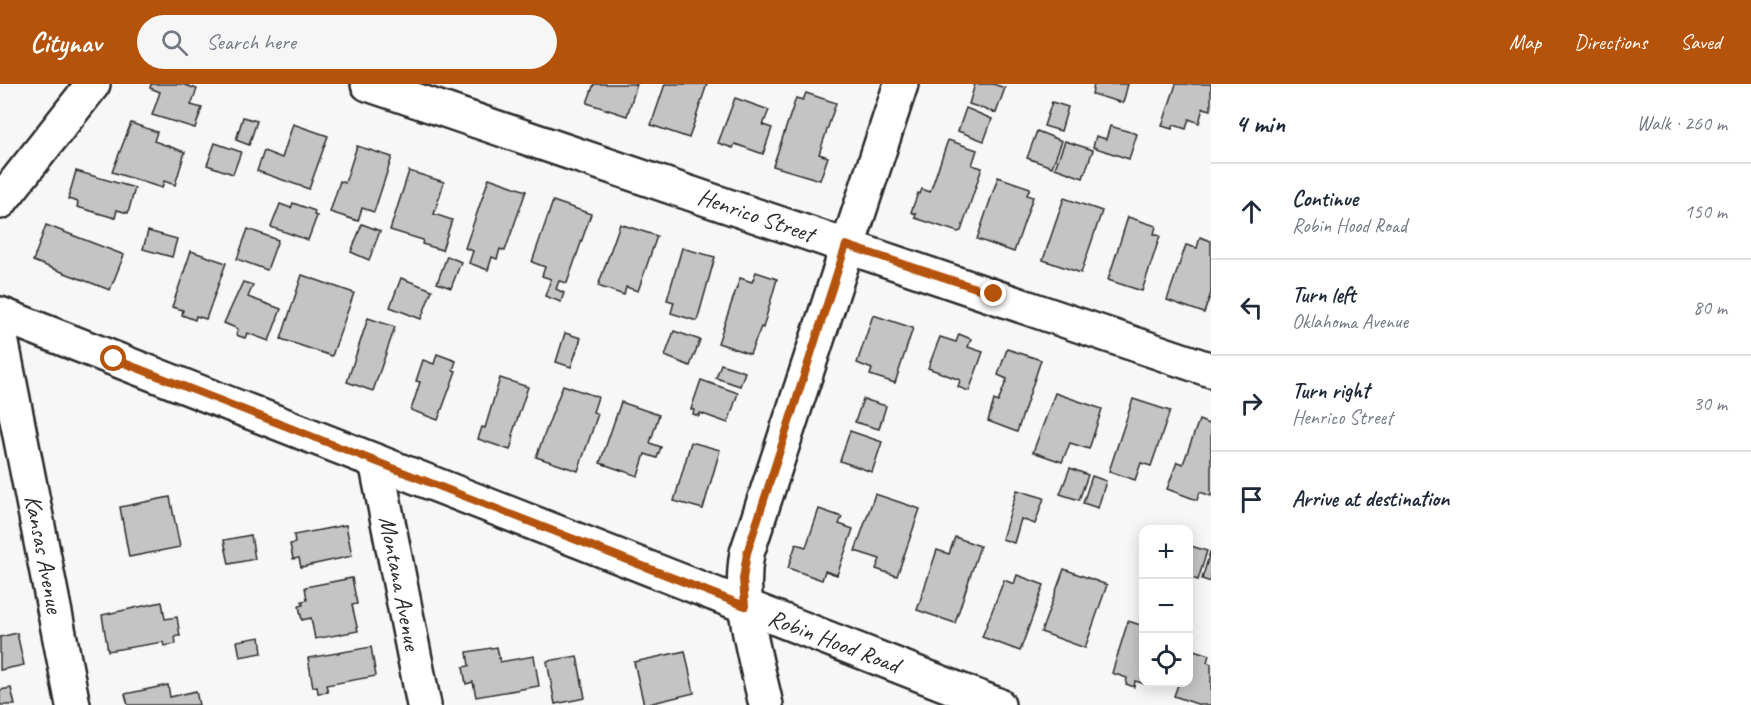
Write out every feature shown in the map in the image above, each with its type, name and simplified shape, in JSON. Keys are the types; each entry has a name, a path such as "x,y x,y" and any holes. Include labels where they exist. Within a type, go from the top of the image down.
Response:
{"street":[{"path":"0,202 93,84"},
{"name":"Henrico Street","path":"368,84 1211,370"},
{"path":"766,705 745,606 743,579 747,553 846,245 901,84"},
{"name":"Robin Hood Road","path":"0,314 998,705"},
{"name":"Kansas Avenue","path":"0,333 74,705"},
{"name":"Montana Avenue","path":"376,461 424,705"}],"building":[{"path":"151,84 182,84 197,89 191,105 202,108 195,128 152,115 160,92 150,88"},
{"path":"594,84 637,84 627,116 587,103"},
{"path":"665,84 707,84 689,138 651,125"},
{"path":"975,84 993,84 1005,88 996,113 969,104"},
{"path":"1094,84 1128,84 1123,103 1092,94"},
{"path":"1176,84 1211,84 1211,110 1203,108 1199,123 1189,119 1186,129 1174,125 1172,129 1162,126"},
{"path":"806,93 836,103 819,154 828,157 820,180 773,166 796,98 803,100"},
{"path":"735,98 769,110 763,125 772,128 763,154 735,144 733,148 718,143"},
{"path":"1052,102 1068,107 1061,131 1044,126"},
{"path":"966,108 992,119 984,141 958,131"},
{"path":"243,117 257,121 249,145 236,140"},
{"path":"131,123 157,132 154,141 185,152 175,185 164,181 162,188 112,172"},
{"path":"293,124 328,136 309,189 257,171 264,151 282,158"},
{"path":"1110,126 1137,134 1129,159 1093,147 1096,136 1106,139"},
{"path":"1037,131 1062,141 1052,167 1027,158"},
{"path":"948,140 977,150 972,165 982,168 961,231 958,232 915,218 916,214 911,212 918,193 920,194 922,189 930,192"},
{"path":"1065,141 1093,150 1083,178 1055,168"},
{"path":"215,143 241,152 233,174 207,165"},
{"path":"357,146 392,157 374,212 362,208 358,221 330,212 340,181 345,183"},
{"path":"76,171 135,188 128,213 117,210 115,218 77,207 78,202 68,199"},
{"path":"409,171 444,182 434,214 452,220 442,250 422,244 423,240 390,230"},
{"path":"998,177 1030,188 1027,195 1033,197 1014,252 977,239"},
{"path":"489,178 526,191 505,251 500,249 497,259 492,257 488,270 469,263 473,251 465,248"},
{"path":"1064,198 1102,211 1081,273 1043,260"},
{"path":"553,201 591,214 567,283 559,281 556,289 564,293 561,302 545,296 551,279 542,276 545,267 532,262"},
{"path":"293,203 315,211 314,215 317,216 308,240 271,227 280,204 291,208"},
{"path":"1128,217 1156,226 1154,234 1160,236 1142,291 1108,280"},
{"path":"362,224 380,231 369,260 351,252"},
{"path":"620,224 657,236 638,291 626,287 624,295 598,286"},
{"path":"46,225 124,255 110,290 33,261"},
{"path":"248,229 278,240 267,270 237,259"},
{"path":"148,231 177,239 172,257 143,249"},
{"path":"1200,237 1211,241 1211,293 1204,313 1167,300 1186,245 1197,248"},
{"path":"682,248 715,257 697,321 671,313 674,302 667,300"},
{"path":"191,251 226,263 206,319 196,316 195,320 182,315 183,310 172,307"},
{"path":"447,256 461,262 451,288 437,283"},
{"path":"756,272 777,279 763,328 761,327 750,354 718,343 740,278 752,282"},
{"path":"302,275 354,293 332,356 281,339"},
{"path":"401,278 432,290 421,319 390,307"},
{"path":"243,282 253,285 248,297 281,309 269,341 247,333 245,338 236,335 238,329 224,323"},
{"path":"873,315 913,328 895,383 870,375 872,369 857,363"},
{"path":"368,318 395,327 373,391 347,382"},
{"path":"674,331 700,340 690,366 665,356"},
{"path":"565,333 581,338 571,367 556,362"},
{"path":"959,334 971,339 968,347 983,352 969,391 958,387 960,380 928,368 940,337 956,342"},
{"path":"1007,349 1041,360 1017,432 988,421 994,400 998,402 1007,379 998,375"},
{"path":"437,354 456,361 453,370 456,371 438,420 411,410 420,382 416,381 423,360 434,364"},
{"path":"721,364 745,372 740,386 716,378"},
{"path":"500,378 528,387 512,435 514,436 510,450 478,439 482,427 485,428"},
{"path":"701,380 738,393 728,423 700,413 699,416 693,414 694,410 691,409"},
{"path":"563,385 598,397 593,412 598,414 578,471 536,457"},
{"path":"1055,393 1102,409 1089,449 1070,443 1062,462 1033,452"},
{"path":"863,399 886,406 879,429 855,422"},
{"path":"1133,399 1170,411 1151,466 1141,463 1135,480 1109,471"},
{"path":"621,402 659,415 650,443 661,447 657,458 645,454 638,476 600,463"},
{"path":"1199,420 1211,425 1211,496 1200,492 1197,500 1167,489 1177,462 1183,464"},
{"path":"850,431 882,442 872,472 840,461"},
{"path":"691,442 720,450 703,509 674,501"},
{"path":"1070,468 1088,475 1079,500 1060,494"},
{"path":"1092,476 1106,481 1098,508 1083,503"},
{"path":"1017,490 1044,498 1035,524 1021,519 1014,543 1002,539"},
{"path":"875,494 920,509 897,576 876,569 880,559 855,551"},
{"path":"170,497 180,547 129,557 120,507"},
{"path":"819,509 842,517 839,524 853,529 837,575 825,571 822,580 788,568 796,544 806,547"},
{"path":"346,525 352,556 301,567 299,558 293,559 290,544 295,543 294,535"},
{"path":"251,535 255,559 229,564 224,540"},
{"path":"955,537 980,546 955,623 917,610 937,550 949,554"},
{"path":"1193,547 1207,551 1198,580 1193,578"},
{"path":"1211,552 1211,582 1202,579"},
{"path":"1064,569 1107,585 1085,648 1041,632"},
{"path":"1017,575 1044,585 1020,651 982,637 1004,580 1014,584"},
{"path":"352,578 357,604 352,605 358,631 315,639 311,618 302,620 299,606 303,605 302,601 307,600 305,587"},
{"path":"162,602 165,619 177,617 180,636 175,636 176,644 164,646 163,642 108,651 102,615"},
{"path":"1128,621 1139,624 1139,682 1135,681 1134,687 1126,684 1127,678 1112,673"},
{"path":"17,633 24,665 0,670 0,637"},
{"path":"260,637 262,653 240,657 237,641"},
{"path":"371,647 376,676 326,685 328,692 318,693 317,686 313,687 308,658"},
{"path":"497,647 500,662 534,656 539,686 476,697 473,682 466,684 463,667 469,666 467,652"},
{"path":"1193,650 1209,655 1207,662 1211,664 1211,705 1200,705 1174,696 1177,687 1193,687"},
{"path":"685,651 694,693 644,705 634,662"},
{"path":"577,656 585,698 555,704 547,661"},
{"path":"168,685 170,697 196,691 199,705 128,705 125,694"},
{"path":"11,688 15,705 0,705 0,690"}],"route":[{"path":"114,359 745,606 743,579 747,553 846,245 994,294"}]}
